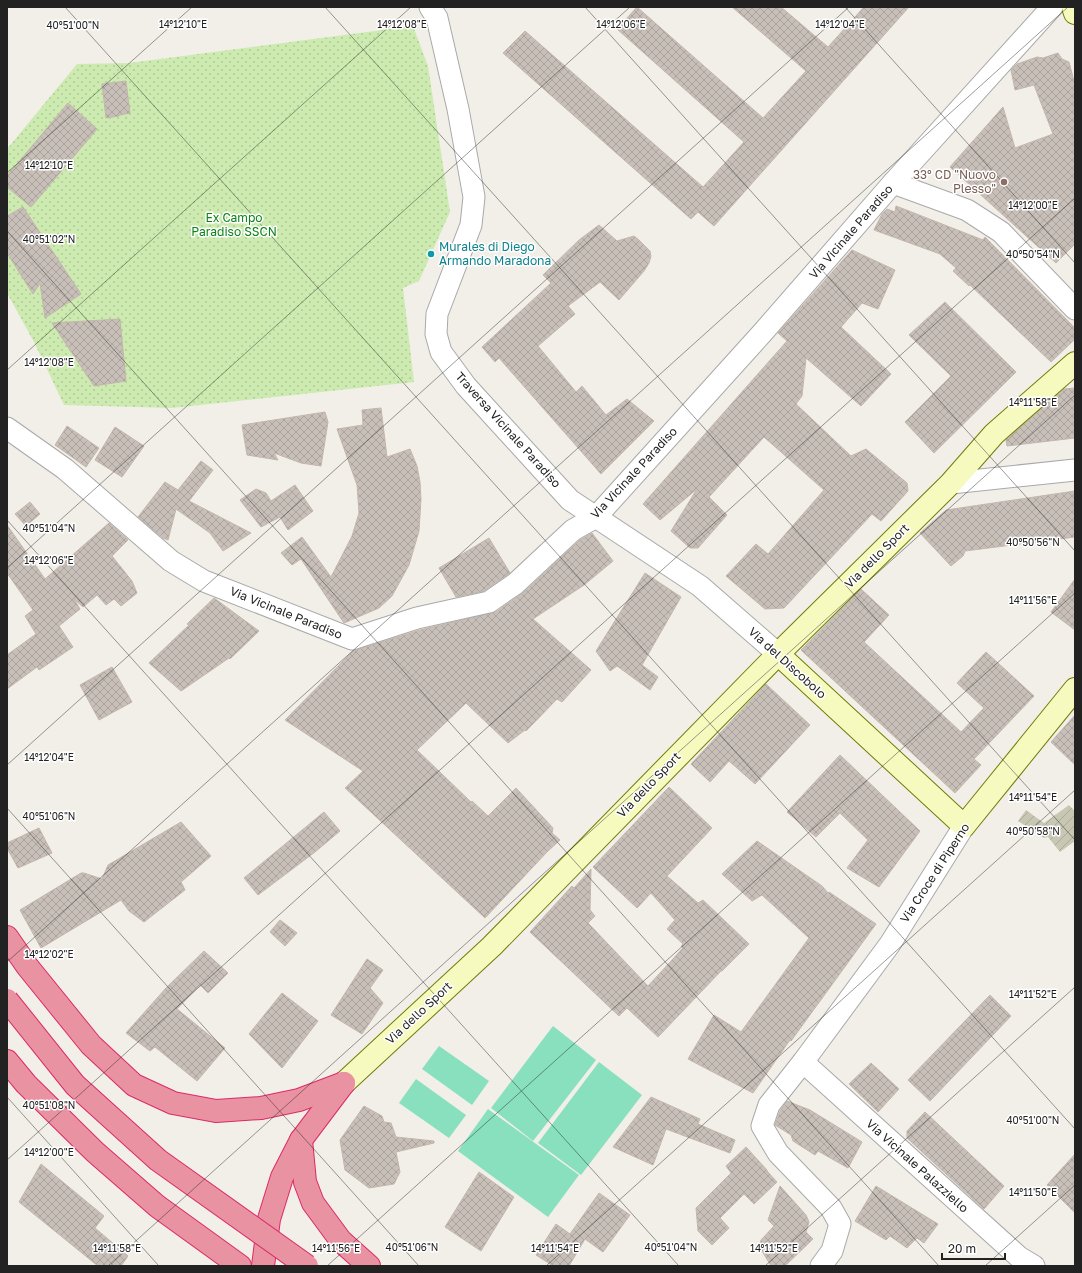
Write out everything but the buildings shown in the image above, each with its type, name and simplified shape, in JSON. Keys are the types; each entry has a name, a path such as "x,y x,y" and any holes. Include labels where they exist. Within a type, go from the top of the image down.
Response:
{"highway":[{"path":"7,937 27,966 91,1046 134,1085 173,1103 216,1111 261,1108 299,1100 344,1083"},
{"path":"7,1000 75,1085 158,1160 307,1266"},
{"path":"7,1060 26,1084 95,1152 157,1206 240,1266"},
{"path":"263,1266 269,1219 282,1177 301,1140 344,1083"},
{"path":"301,1140 305,1182 313,1203 341,1241 369,1266"}],"street":[{"name":"Traversa Vicinale Paradiso","path":"430,7 437,18 458,109 474,197 471,225 437,314 436,334 441,352 466,386 570,500 596,517"},
{"name":"Via Vicinale Paradiso","path":"7,428 65,469 171,561 204,580 352,639 417,618 489,602 515,584 573,530 596,517 1052,7"},
{"path":"1073,7 1075,13"},
{"path":"894,183 967,210 1001,232 1075,309"},
{"name":"Via dello Sport","path":"344,1083 492,946 778,654 950,483 994,434 1075,363"},
{"path":"950,483 1075,470"},
{"name":"Via del Discobolo","path":"596,517 696,583 778,654 964,826"},
{"name":"Via Croce di Piperno","path":"821,1266 832,1251 840,1224 831,1208 778,1153 762,1126 770,1105 890,944 964,826 1075,689"},
{"name":"Via Vicinale Palazziello","path":"802,1062 1019,1257 1034,1266"}],"shaded area":[{"path":"1069,805 1075,811 1075,841 1060,852 1048,837 1044,838 1018,821 1026,810 1044,823"}],"green space":[{"name":"Ex Campo Paradiso SSCN","path":"413,26 428,66 450,212 419,281 403,288 414,382 172,408 64,405 34,342 7,293 7,149 77,64 129,63"},
{"path":"553,1026 596,1060 533,1141 491,1108"},
{"path":"439,1046 489,1081 472,1105 422,1069"},
{"path":"599,1062 642,1095 581,1175 538,1143"},
{"path":"416,1079 466,1115 449,1138 399,1103"},
{"path":"488,1109 579,1175 548,1217 458,1151"}],"place":[{"name":"33° CD \"Nuovo Plesso\"","path":"1004,182"},
{"name":"Murales di Diego Armando Maradona","path":"431,254"}]}
